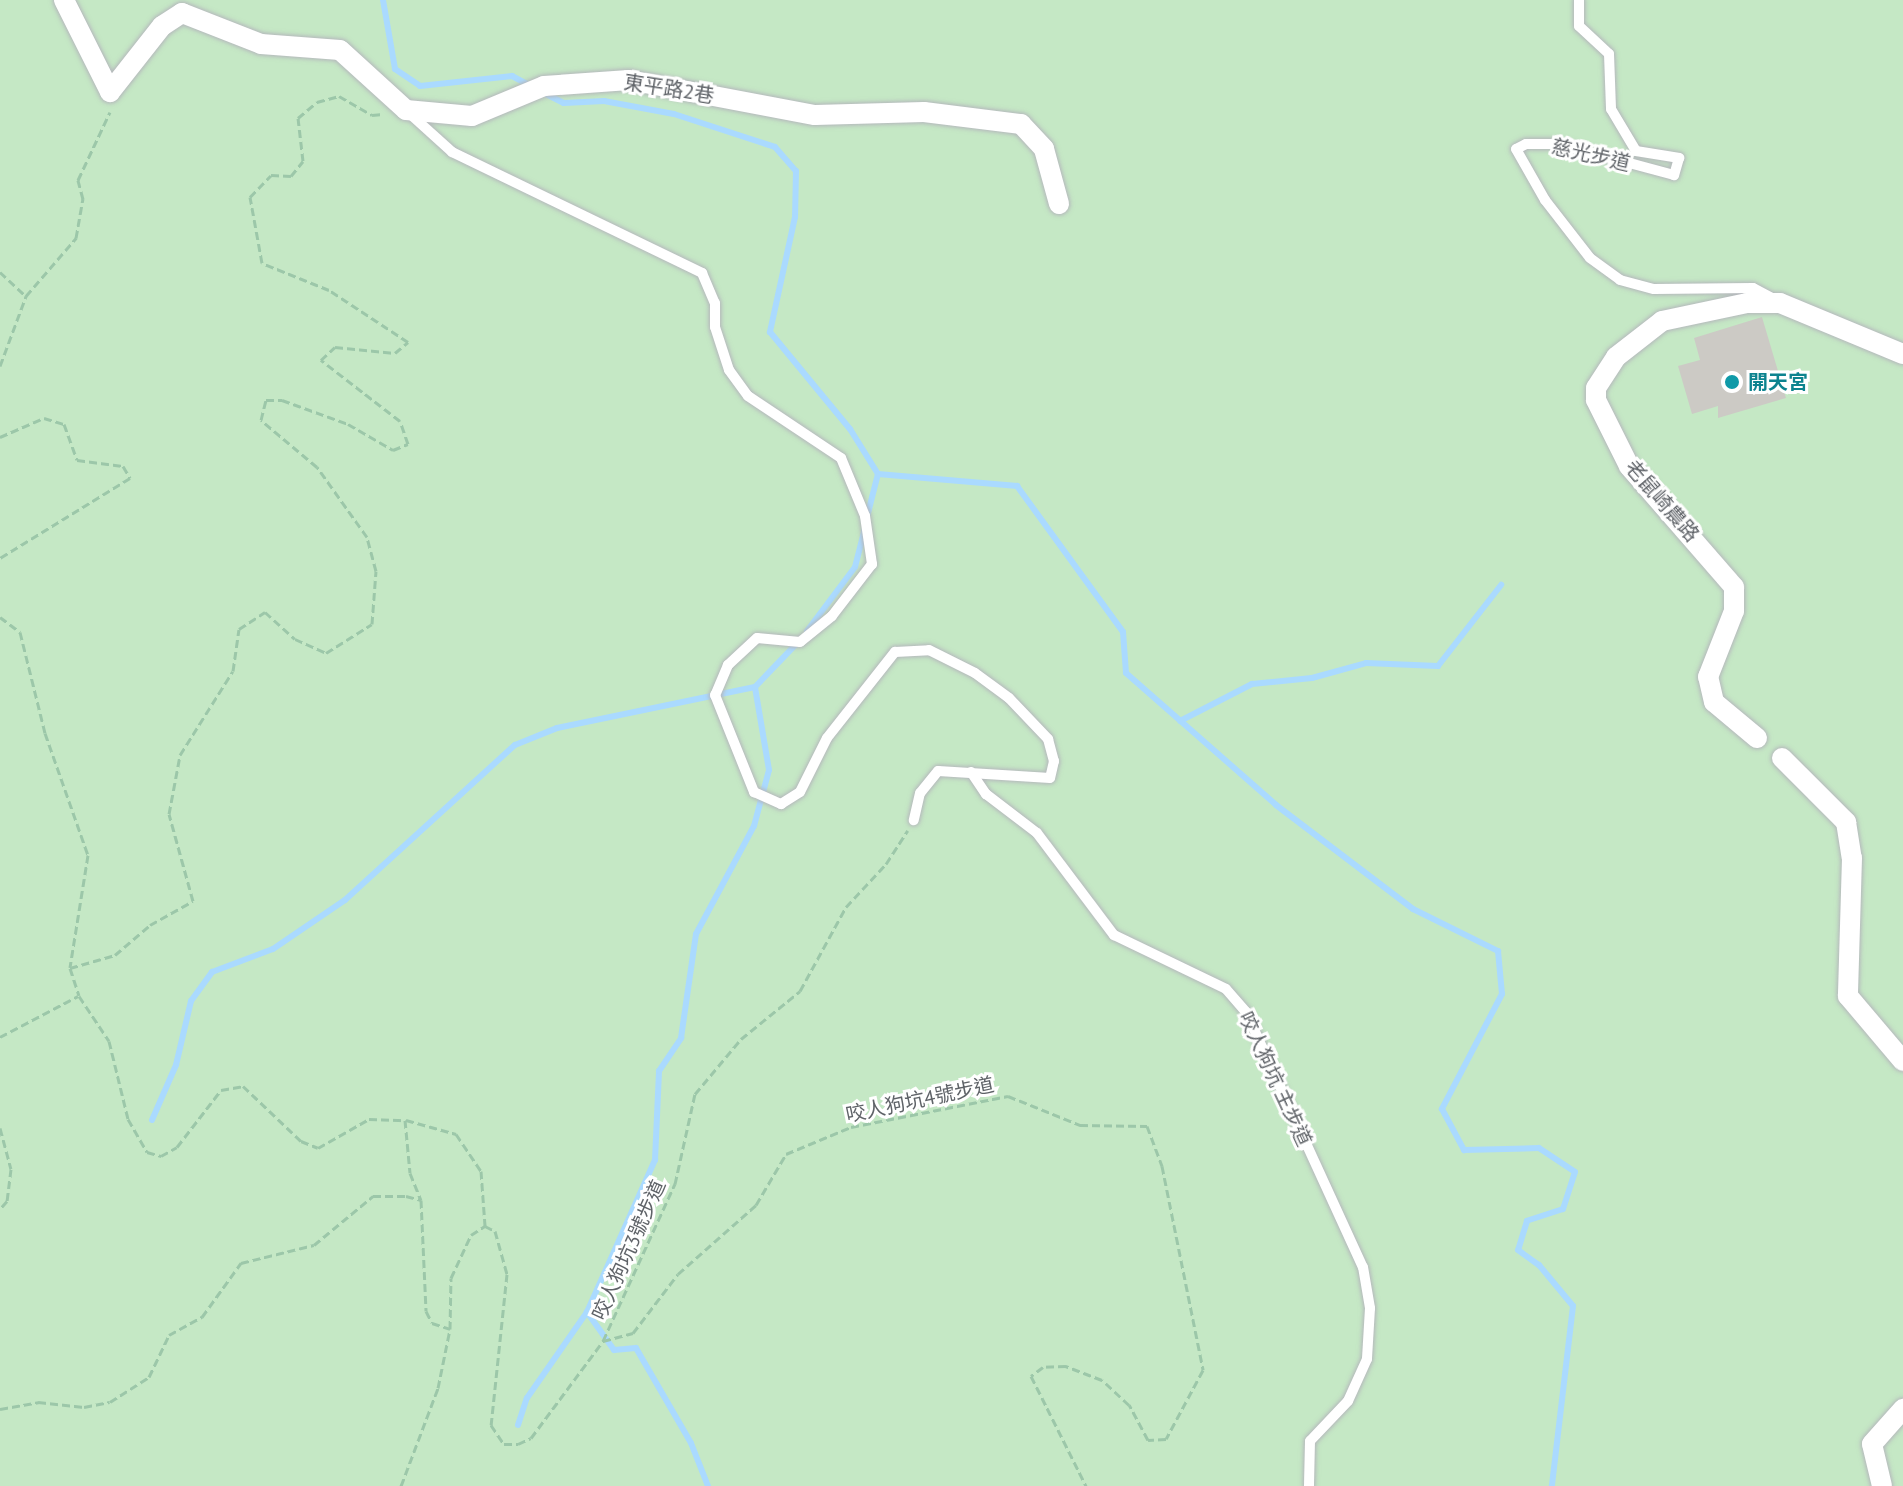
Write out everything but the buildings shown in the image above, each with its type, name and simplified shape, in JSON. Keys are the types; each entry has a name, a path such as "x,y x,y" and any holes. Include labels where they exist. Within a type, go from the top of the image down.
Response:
{"street":[{"path":"64,0 110,92 162,26 182,13 261,44 340,50 406,110"},
{"name":"東平路2巷","path":"406,110 472,116 544,86 629,80 815,115 978,116 1021,124 1044,149 1059,204"},
{"name":"老鼠崎農路","path":"1757,738 1714,702 1708,677 1734,611 1734,587 1629,466 1596,400 1596,388 1616,357 1662,321 1747,303 1780,303 1903,354"},
{"path":"1782,758 1846,822 1852,858 1848,996 1903,1061"},
{"path":"1882,1486 1872,1444 1903,1409"}],"lane":[{"name":"慈光步道","path":"1579,0 1579,26 1609,54 1611,109 1636,151 1679,158 1674,175 1558,144 1526,144 1516,149 1545,200 1590,258 1620,280 1654,289 1753,288 1780,303"},
{"path":"406,110 452,152 702,273 715,303 715,327 729,370 748,396 841,458 865,516 872,564 832,616 800,642 757,638 728,665 715,695 754,792 781,804 800,792 827,738 895,652 929,650 975,673 1009,698 1048,739 1054,761 1050,778 938,771 920,793 914,820"},
{"name":"咬人狗坑 主步道","path":"971,772 986,794 1037,833 1114,935 1226,989 1246,1012 1363,1267 1370,1308 1367,1359 1348,1401 1310,1441 1309,1486"}],"path":[{"path":"0,366 26,296 76,238 83,199 78,180 101,141 111,108 110,92"},
{"path":"70,968 115,955 150,925 193,901 169,814 180,755 233,671 239,629 265,612 295,639 326,653 372,624 376,571 367,537 317,467 261,420 266,400 282,400 348,424 393,450 408,444 400,421 321,360 335,347 395,353 408,342 329,290 262,263 250,197 271,175 291,176 303,161 298,118 317,102 339,96 372,115 406,110"},
{"path":"0,272 26,296"},
{"path":"0,437 44,418 64,424 77,460 123,466 130,478 0,558"},
{"path":"0,617 20,632 45,733 88,855 70,968 79,996 109,1041 128,1119 147,1152 161,1156 177,1147 221,1090 243,1086 301,1141 318,1148 369,1119 405,1120 456,1134 481,1171 485,1226"},
{"name":"咬人狗坑3號步道","path":"603,1341 675,1184 695,1094 741,1039 800,991 846,907 886,864 914,820"},
{"path":"0,1037 79,996"},
{"name":"咬人狗坑4號步道","path":"603,1341 633,1333 678,1274 756,1205 786,1154 851,1127 1008,1096 1080,1125 1147,1126 1162,1166 1203,1370 1166,1439 1148,1440 1129,1405 1102,1380 1066,1366 1043,1367 1031,1376 1086,1486"},
{"path":"405,1120 410,1173 421,1200 426,1311 432,1323 450,1329"},
{"path":"0,1128 11,1169 7,1201 0,1209"},
{"path":"0,1409 38,1402 84,1407 110,1402 149,1377 169,1335 202,1317 241,1263 314,1245 373,1196 421,1200"},
{"path":"485,1226 495,1231 507,1274 491,1414 498,1438 518,1444 531,1438 603,1341"},
{"path":"401,1486 438,1388 450,1329 451,1278 471,1235 485,1226"}],"green space":[{"path":"0,0 1903,0 1903,1486 0,1486"}],"waterway":[{"path":"383,0 395,69 420,86 512,76 531,86"},
{"path":"544,93 564,103 604,101 674,114 775,147 796,171 795,217 770,332 850,429 878,474 1017,486 1123,632 1126,673 1276,805 1413,909 1498,951 1502,994 1442,1109 1464,1150 1539,1148 1575,1172 1563,1209 1527,1221 1518,1250 1539,1265 1573,1306 1552,1486"},
{"path":"867,517 878,474"},
{"path":"807,631 855,567 865,528"},
{"path":"1180,721 1252,684 1312,678 1366,663 1438,666 1501,585"},
{"path":"708,1486 691,1443 636,1348 614,1350 587,1312 655,1160 659,1071 681,1038 696,934 754,826 769,770 755,687 800,640"},
{"path":"152,1120 176,1065 191,1001 212,972 273,949 345,900 515,745 557,728 755,687"},
{"path":"518,1425 527,1398 587,1312"}],"place":[{"name":"開天宮","path":"1732,382"}]}
